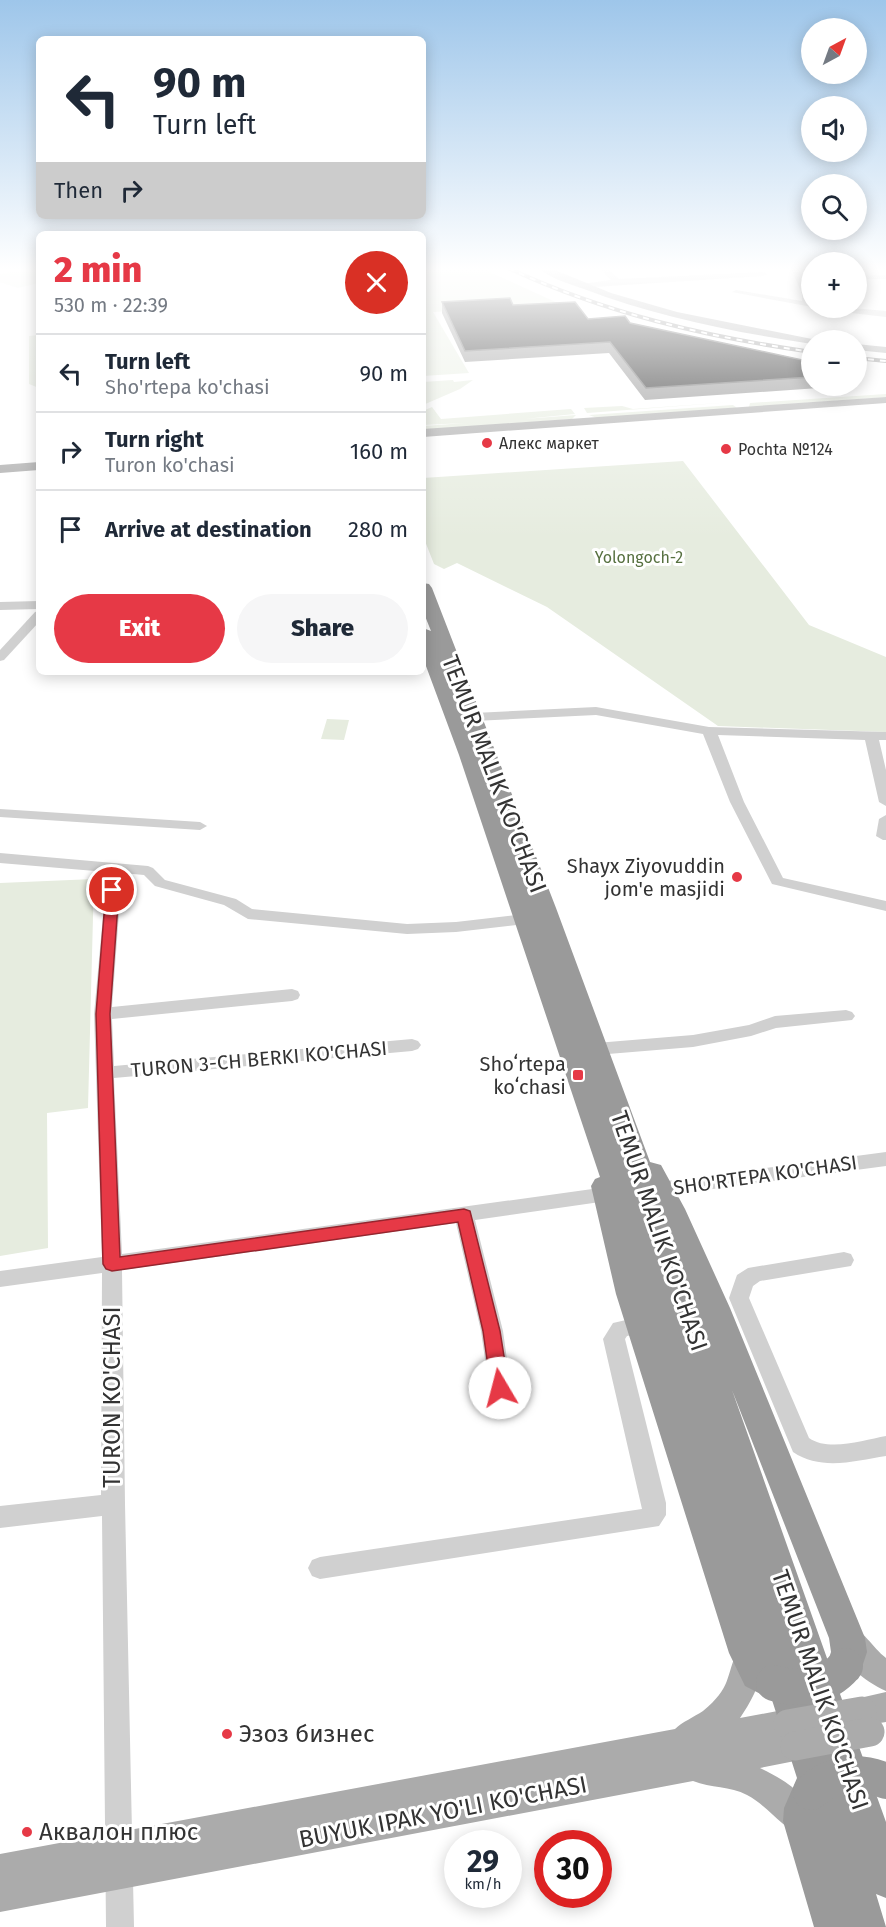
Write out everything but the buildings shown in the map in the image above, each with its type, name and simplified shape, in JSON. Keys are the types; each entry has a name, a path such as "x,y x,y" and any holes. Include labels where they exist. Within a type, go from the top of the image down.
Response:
{"highway":[{"name":"TEMUR MALIK KO'CHASI","path":"426,596 474,717 596,1049 603,1109"},
{"name":"TEMUR MALIK KO'CHASI","path":"426,640 470,755 525,919 603,1109"},
{"path":"603,1109 633,1192 728,1306 846,1652 835,1677 810,1686 789,1688 774,1683 758,1672 747,1653 702,1507 639,1326 611,1221 633,1192"},
{"path":"603,1109 633,1192"},
{"name":"TEMUR MALIK KO'CHASI","path":"633,1192 886,1878"},
{"name":"TEMUR MALIK KO'CHASI","path":"633,1192 867,1927"},
{"path":"836,1927 807,1807 823,1782 842,1775 861,1774 886,1780"}],"main road":[{"path":"426,439 514,429 886,400"},
{"path":"426,433 886,406"},
{"path":"0,461 36,458"},
{"path":"0,469 36,466"},
{"path":"846,1652 866,1661 886,1676"},
{"path":"747,1653 743,1684 727,1711 701,1731 675,1756 748,1778 777,1795 807,1807"},
{"name":"BUYUK IPAK YO'LI KO'CHASI","path":"0,1895 120,1860 876,1720"},
{"name":"BUYUK IPAK YO'LI KO'CHASI","path":"0,1870 120,1860"}],"street":[{"path":"0,606 36,604"},
{"path":"0,657 36,618"},
{"path":"474,717 596,711 709,730 886,736"},
{"path":"709,730 737,802 777,881 886,906"},
{"path":"871,735 886,802"},
{"path":"0,813 200,826"},
{"path":"883,836 886,819"},
{"path":"0,858 148,871 160,883 230,902 248,914 407,928 456,927 525,919"},
{"name":"TURON KO'CHASI","path":"116,868 110,912 103,1014 112,1264 113,1504 120,1927"},
{"path":"103,1014 292,995"},
{"path":"596,1049 693,1041 751,1030 776,1022 846,1016"},
{"name":"TURON 3-CH BERKI KO'CHASI","path":"106,1073 412,1045"},
{"name":"SHO'RTEPA KO'CHASI","path":"0,1280 886,1159"},
{"path":"464,1215 492,1331 500,1388"},
{"path":"844,1260 755,1274 744,1281 728,1306 805,1449 821,1454 886,1446"},
{"path":"320,1568 651,1518 654,1515 654,1503 614,1339 620,1329 639,1326"},
{"path":"0,1517 113,1504"}],"green space":[{"path":"29,358 36,358 36,387 29,384"},
{"path":"426,358 460,358 469,373 426,376"},
{"path":"473,380 460,389 426,404 426,382"},
{"path":"886,394 886,397 749,407 750,403"},
{"path":"733,402 587,413 584,408 622,406 633,409"},
{"path":"733,405 737,408 597,418 589,415"},
{"path":"432,407 441,419 571,409 575,414 524,419 576,415 572,419 426,430 426,426 466,423 426,425 426,410"},
{"name":"Yolongoch-2","path":"683,461 809,625 886,657 886,732 718,726 547,607 457,563 444,569 434,564 426,544 426,478"},
{"path":"327,719 349,720 344,740 321,739"},
{"path":"94,879 88,1108 47,1113 48,1248 0,1256 0,883"}],"railway":[{"path":"867,359 886,361"}],"place":[{"name":"Алекс маркет","path":"487,443"},
{"name":"Pochta №124","path":"726,449"},
{"name":"Shayx Ziyovuddin jom'e masjidi","path":"737,877"},
{"name":"Shoʻrtepa koʻchasi","path":"578,1075"},
{"name":"Эзоз бизнес","path":"227,1734"},
{"name":"Аквалон плюс","path":"27,1832"}],"route":[{"path":"112,890 103,1014 112,1264 464,1215 492,1331 500,1388"}]}
